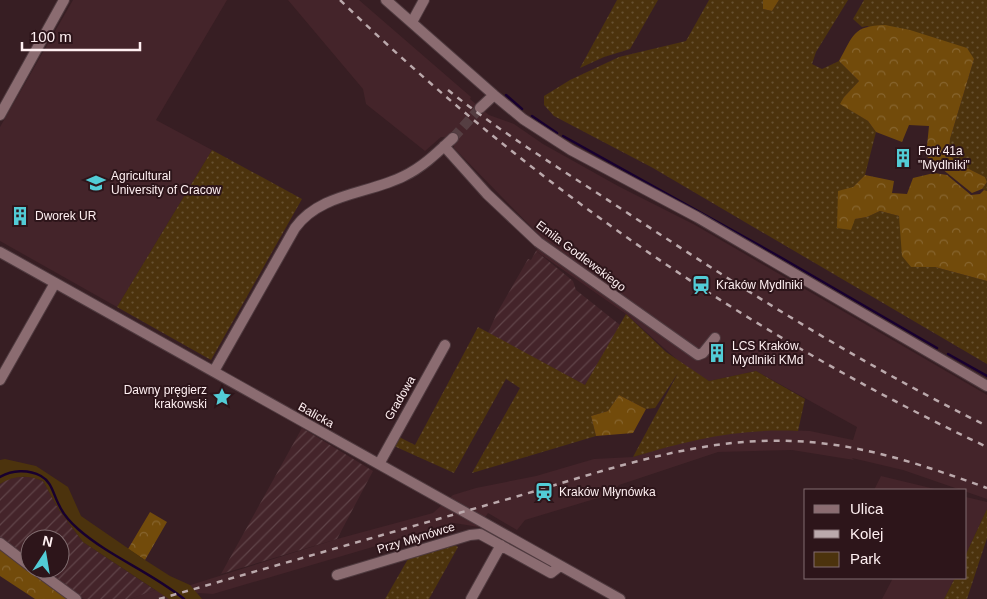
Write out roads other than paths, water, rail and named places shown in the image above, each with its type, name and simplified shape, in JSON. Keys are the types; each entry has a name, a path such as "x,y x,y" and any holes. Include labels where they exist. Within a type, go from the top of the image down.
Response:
{"street":[{"path":"0,115 64,0"},
{"path":"386,0 523,119 571,150 697,217 987,386"},
{"path":"412,22 424,0"},
{"path":"480,108 494,95"},
{"path":"214,371 295,228 308,212 336,199 404,176 425,163 453,138"},
{"name":"Emila Godlewskiego","path":"444,146 487,194 538,242 656,325 674,340 698,355 703,353 715,338"},
{"name":"Balicka","path":"0,252 560,566 603,595 620,599"},
{"path":"0,380 55,283"},
{"name":"Gradowa","path":"379,464 445,346"},
{"name":"Przy Młynówce","path":"337,574 470,534 480,534 551,573 560,566"},
{"path":"0,543 20,558"},
{"path":"471,599 501,545"},
{"path":"49,579 76,599"}],"waterway":[{"path":"506,95 522,109"},
{"path":"532,116 557,133"},
{"path":"563,136 773,253 937,348"},
{"path":"948,354 987,376"},
{"path":"0,477 20,471 31,472 41,476 50,485 65,515 78,529 103,548 171,589 184,599"}],"tunnel":[{"path":"453,138 480,108"}],"railway":[{"path":"340,0 488,132 565,192 645,250 727,304 812,355 898,403 987,447"},
{"path":"448,90 469,107 536,153 758,297 893,377 987,426"},
{"path":"159,599 617,467 686,450 721,444 791,441 842,446 891,457 987,488"}],"place":[{"name":"Fort 41a \"Mydlniki\"","path":"903,158"},
{"name":"Agricultural University of Cracow","path":"96,183"},
{"name":"Dworek UR","path":"20,216"},
{"name":"Kraków Mydlniki","path":"701,285"},
{"name":"LCS Kraków Mydlniki KMd","path":"717,353"},
{"name":"Dawny pręgierz krakowski","path":"222,397"},
{"name":"Kraków Młynówka","path":"544,492"}]}
